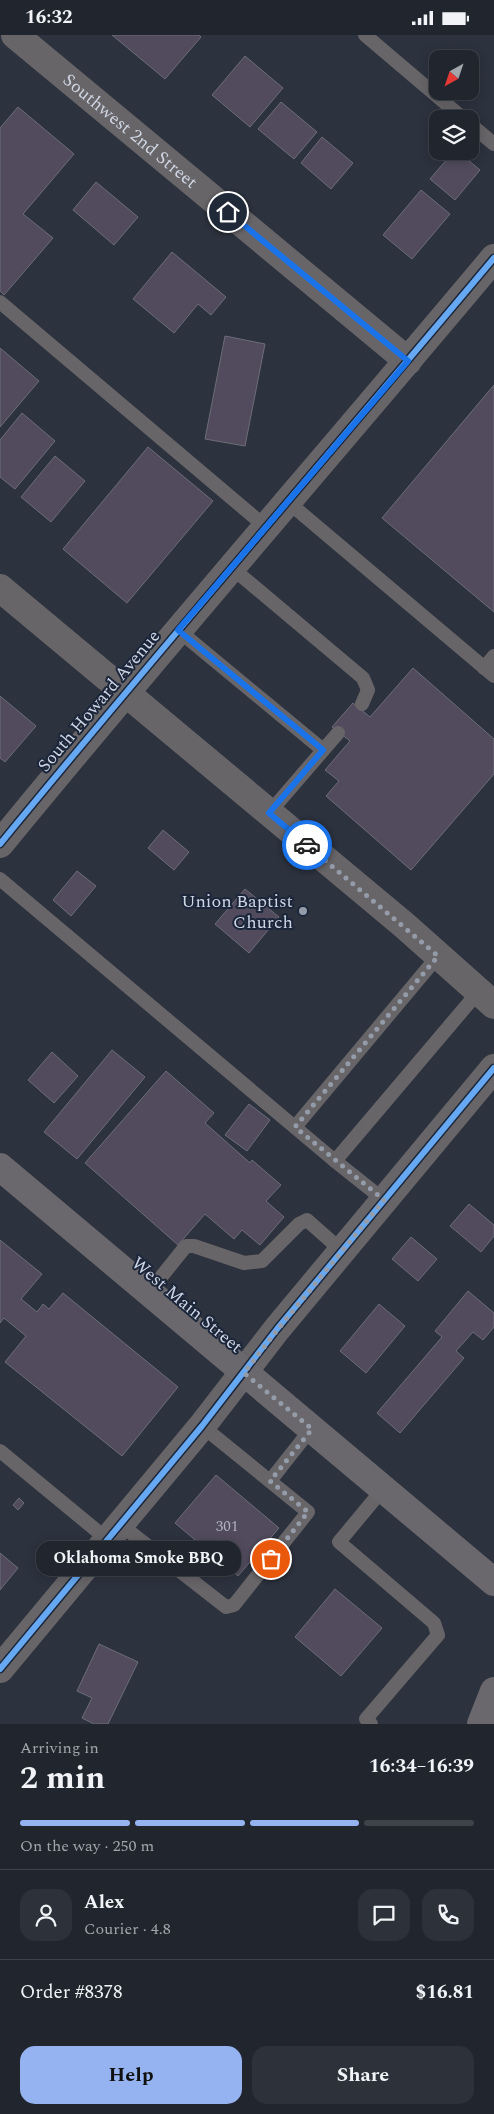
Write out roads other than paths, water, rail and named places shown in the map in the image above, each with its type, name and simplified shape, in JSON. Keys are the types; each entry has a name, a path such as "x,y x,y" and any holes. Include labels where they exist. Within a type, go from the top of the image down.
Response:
{"main road":[{"name":"West Main Street","path":"0,1167 494,1582"},
{"path":"481,1724 494,1691"}],"street":[{"name":"Southwest 2nd Street","path":"15,35 408,361"},
{"name":"South Howard Avenue","path":"0,844 124,693 408,361 491,267"},
{"path":"0,588 486,998"},
{"path":"0,1669 202,1426 278,1329 494,1068"}],"lane":[{"path":"365,35 453,110"},
{"path":"479,132 494,144"},
{"path":"0,302 267,527"},
{"path":"288,502 489,672 494,655"},
{"path":"232,568 363,678 368,690 362,705"},
{"path":"178,630 323,750"},
{"path":"269,813 338,733"},
{"path":"0,879 335,1161 384,1200"},
{"path":"295,1127 438,956"},
{"path":"335,1161 486,998"},
{"path":"148,1292 186,1246 194,1246 244,1263 262,1261 299,1225 307,1220 342,1251"},
{"path":"0,1451 114,1532 226,1607 234,1605 308,1512 202,1426"},
{"path":"270,1481 312,1429"},
{"path":"371,1724 366,1719 438,1635 434,1623 339,1542 383,1489"}],"place":[{"name":"Union Baptist Church","path":"303,911"},
{"name":"Oklahoma Smoke BBQ","path":"271,1559"}]}
